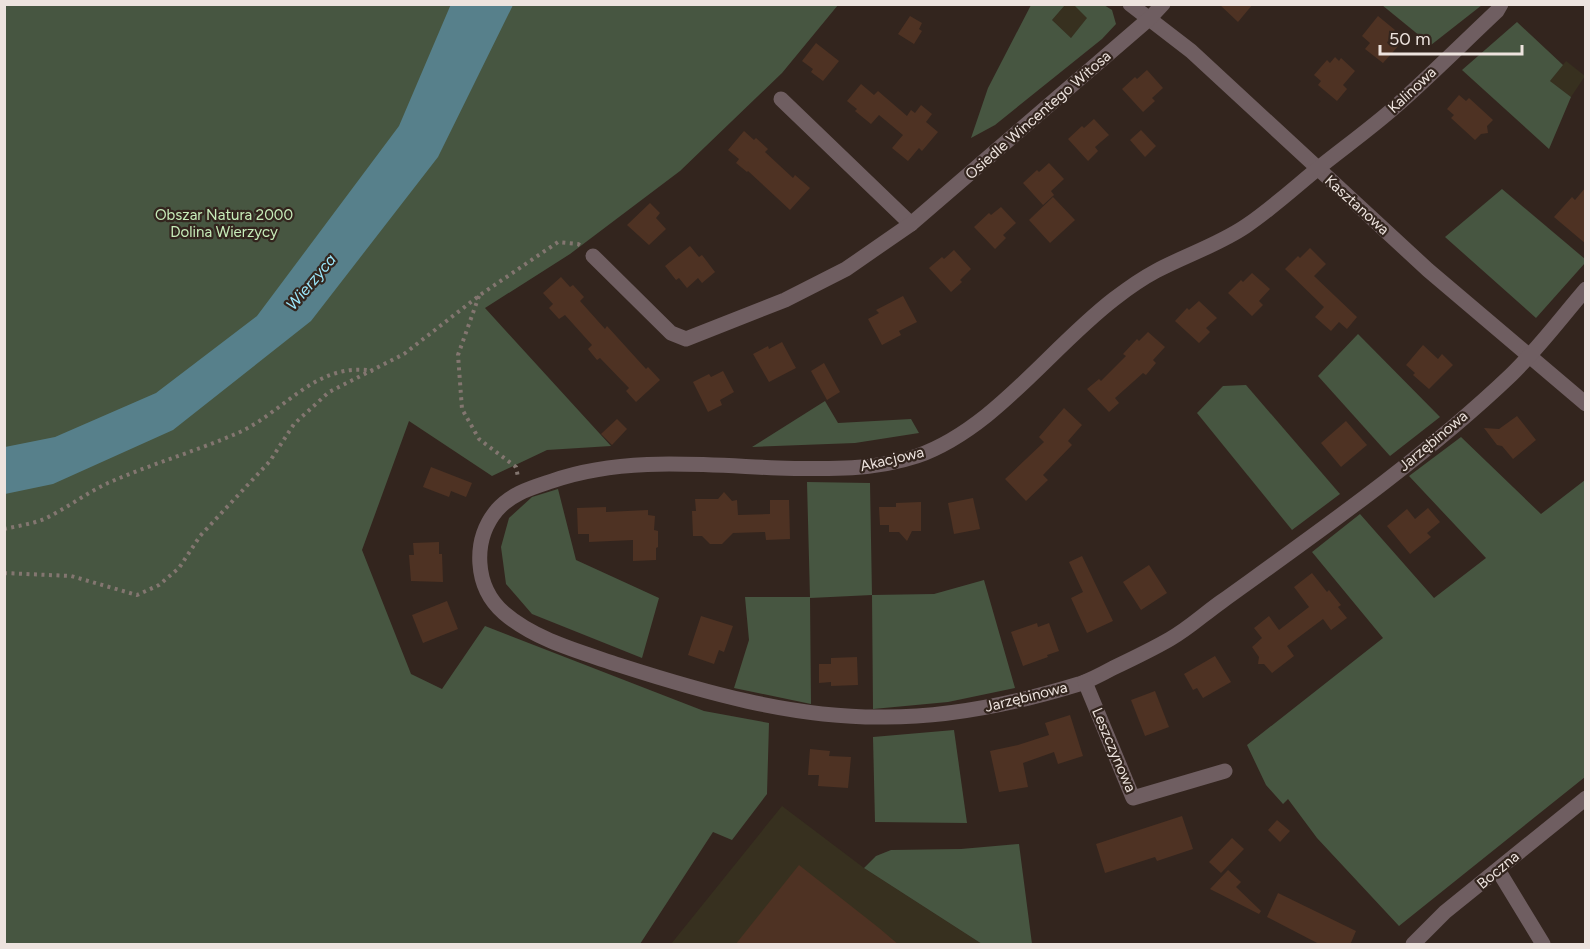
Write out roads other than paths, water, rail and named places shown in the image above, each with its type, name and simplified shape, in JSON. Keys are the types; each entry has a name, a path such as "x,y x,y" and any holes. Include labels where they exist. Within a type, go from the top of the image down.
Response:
{"street":[{"name":"Kasztanowa","path":"1130,4 1191,51 1428,270 1586,405"},
{"name":"Osiedle Wincentego Witosa","path":"593,256 671,333 686,339 785,300 836,274 911,224 1150,18 1163,4"},
{"name":"Kalinowa","path":"1318,169 1392,109 1497,11 1501,4"},
{"path":"781,99 911,224"},
{"name":"Akacjowa","path":"480,549 484,530 494,513 506,501 520,491 566,476 624,466 708,465 848,469 907,459 944,445 975,424 1092,316 1122,292 1154,272 1200,252 1241,230 1318,169"},
{"name":"Jarzębinowa","path":"480,549 480,567 487,592 500,609 521,626 595,657 683,685 737,699 815,713 876,717 952,714 999,705 1085,682 1174,637 1422,452 1509,377 1529,357 1586,289"},
{"name":"Leszczynowa","path":"1085,682 1133,798 1226,771"},
{"name":"Boczna","path":"1413,945 1445,912 1586,798"},
{"path":"1498,870 1543,945"}],"water":[{"name":"Wierzyca","path":"451,4 513,5 438,157 311,321 173,430 53,484 5,494 5,447 55,437 156,393 257,316 399,126"}],"park label":[{"name":"Obszar Natura 2000 Dolina Wierzycy","path":"224,224"}]}
